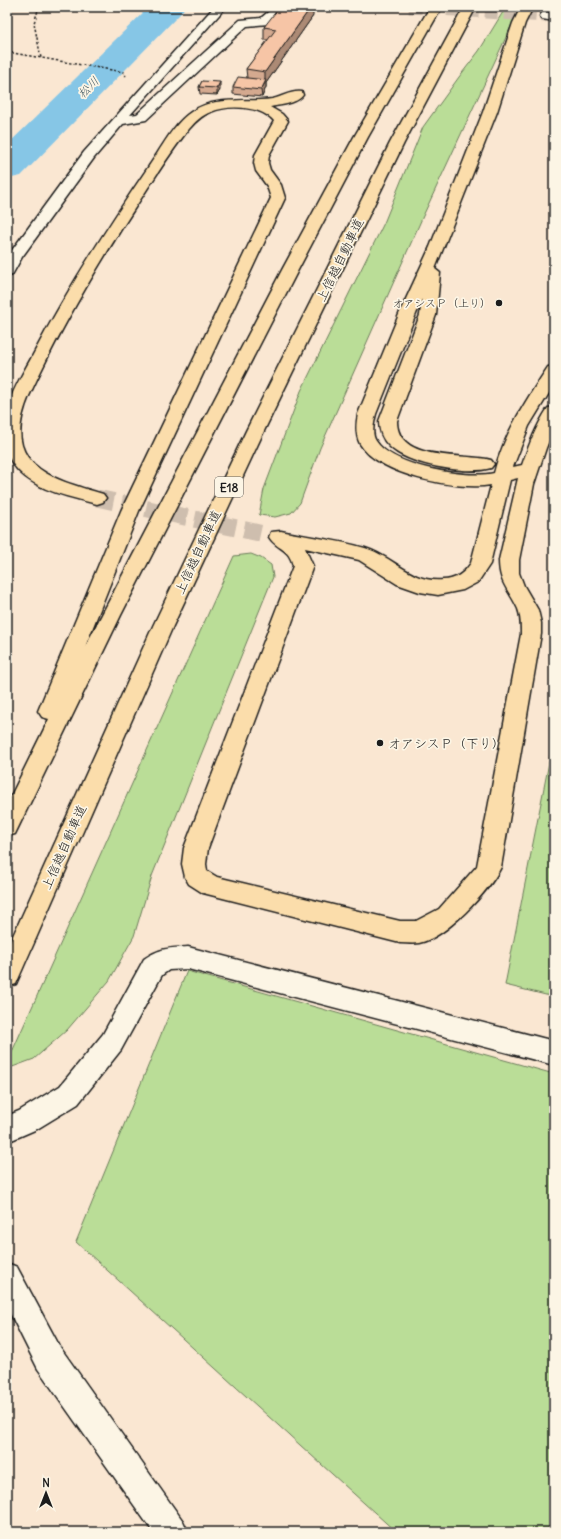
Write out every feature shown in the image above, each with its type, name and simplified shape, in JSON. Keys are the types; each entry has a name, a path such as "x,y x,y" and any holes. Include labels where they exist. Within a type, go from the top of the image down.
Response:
{"highway":[{"path":"7,826 111,615 290,270 361,138 436,7"},
{"name":"上信越自動車道","path":"7,976 162,626 255,431 397,143 470,7"},
{"path":"424,92 454,52 483,7"},
{"path":"504,468 487,480 465,480 442,477 413,470 400,466 381,456 369,443 365,430 367,414 408,312 434,253 490,112 519,24 527,7"},
{"path":"98,498 62,488 38,476 22,463 14,449 11,433 13,416 19,400 54,330 96,257 136,194 185,126 205,109 219,105 275,103 287,100 297,95"},
{"path":"7,816 130,511 278,198 274,185 263,171 261,163 262,155 281,121 276,114 264,109 235,104"},
{"path":"434,253 428,315 388,421 388,432 395,442 406,450 443,461 467,465 487,464 504,468 528,469"},
{"path":"554,371 520,426 504,468 480,564 471,577 456,584 439,588 420,586 404,579 377,560 360,553 271,535 291,545 301,555 303,566 196,848 194,864 197,877 211,886 400,932 419,932 446,916 486,873 489,867 531,634 531,622 528,610 509,574 509,560 528,469 542,433 554,412"}],"street":[{"path":"7,272 15,257 60,194 117,122 220,7"},
{"path":"117,122 141,117 244,23 264,21 281,7"},
{"path":"7,1130 28,1120 69,1095 112,1042 153,967 164,959 188,958 554,1053"},
{"path":"7,1277 49,1358 172,1532"}],"path":[{"path":"39,7 34,23 41,58"},
{"path":"7,52 123,72"}],"green space":[{"path":"506,7 520,7 423,216 320,448 300,503 291,513 275,517 259,515 264,489 301,391 384,223 423,127 479,51"},
{"path":"251,554 261,558 271,565 273,577 152,876 134,936 109,981 67,1030 34,1059 7,1069 7,1063 234,556"},
{"path":"554,737 554,997 505,985"},
{"path":"187,971 554,1074 554,1532 396,1532 76,1242"}],"building":[{"path":"288,7 311,7 265,72 246,69 276,29 264,27 278,9 286,10"},
{"path":"238,77 266,80 261,90 233,87"},
{"path":"202,81 220,82 217,88 199,87"}],"waterway":[{"name":"松川","path":"7,167 168,7"}],"tunnel":[{"path":"409,7 546,16"},
{"path":"97,498 264,534"}],"place":[{"name":"オアシスＰ（上り）","path":"499,303"},
{"name":"オアシスＰ（下り）","path":"380,743"}]}
